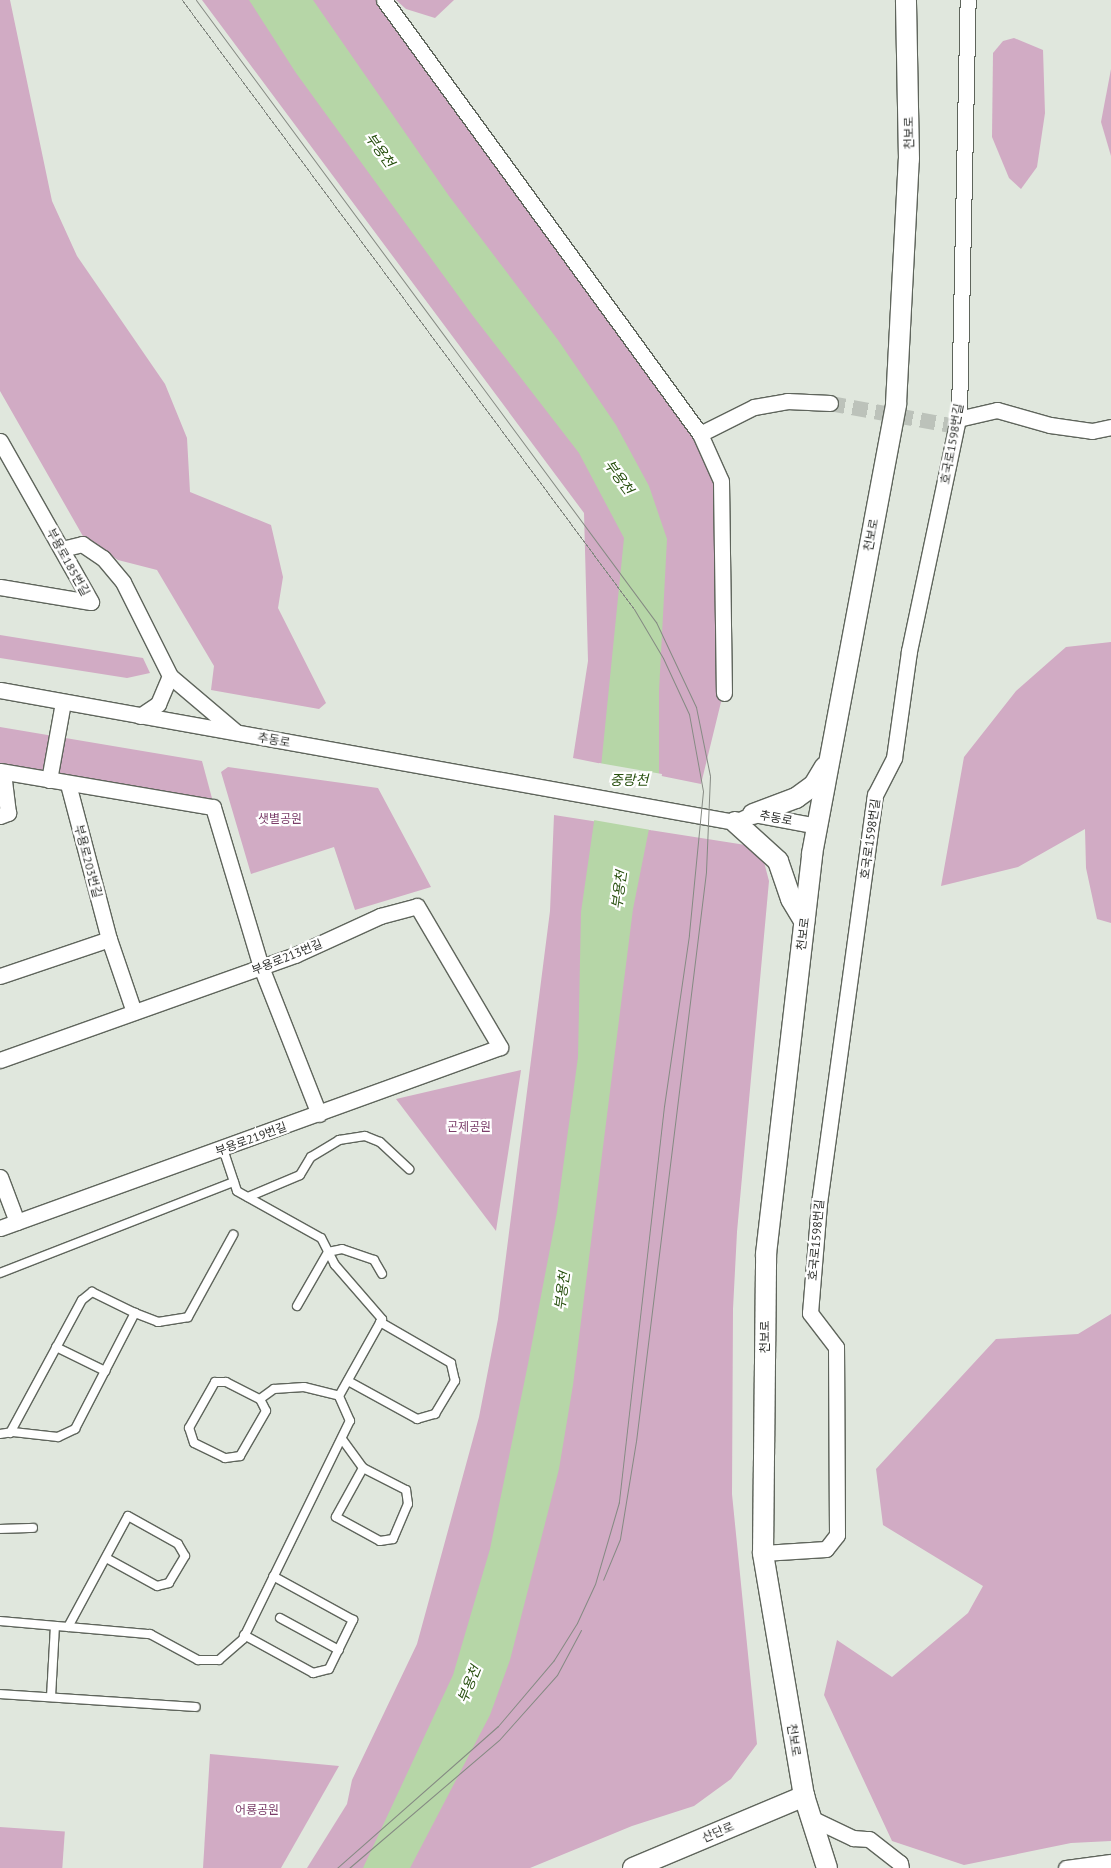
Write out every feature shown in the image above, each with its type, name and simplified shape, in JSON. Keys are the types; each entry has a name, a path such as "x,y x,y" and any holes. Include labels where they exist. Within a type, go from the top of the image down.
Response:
{"main road":[{"name":"천보로","path":"827,1868 804,1796 764,1553 766,1254 804,921 817,826 896,404 909,159 906,0"},
{"path":"804,921 790,899 778,861 744,818 796,798 814,785 828,763"},
{"name":"산단로","path":"633,1868 804,1796"}],"street":[{"path":"384,0 700,434 721,481 724,693"},
{"name":"호국로1598번길","path":"764,1553 826,1548 837,1536 836,1347 810,1313 819,1203 876,795 894,758 909,651 958,419 968,0"},
{"path":"700,434 754,407 787,402 830,403"},
{"path":"958,419 997,410 1050,425 1092,430 1111,427"},
{"name":"부용로185번길","path":"0,441 91,602 0,587"},
{"path":"62,549 82,544 103,558 123,582 170,676 237,733"},
{"path":"140,716 158,704 170,676"},
{"name":"추동로","path":"0,690 549,789 744,818 817,826"},
{"path":"49,780 63,702"},
{"path":"0,816 8,813 2,772 213,807 261,967 319,1114"},
{"name":"부용로203번길","path":"68,784 109,939 134,1012"},
{"name":"부용로213번길","path":"0,1060 295,955 380,916 417,906 500,1047"},
{"path":"0,976 109,939"},
{"name":"부용로219번길","path":"0,1228 223,1149 500,1047"},
{"path":"0,1177 17,1222"},
{"path":"811,1818 853,1838 869,1839 900,1863 901,1868"},
{"path":"1066,1868 1111,1862"}],"lane":[{"path":"248,1197 300,1175 311,1157 339,1140 365,1136 380,1142 409,1169"},
{"path":"0,1621 150,1634 198,1660 219,1660 244,1635 342,1439 350,1421 340,1396 382,1319 335,1265 321,1238 237,1191 223,1149"},
{"path":"0,1273 234,1182"},
{"path":"10,1433 82,1300 92,1292 134,1313 158,1322 188,1317 233,1235"},
{"path":"298,1306 328,1252 342,1249 374,1260 382,1274"},
{"path":"0,1434 10,1433 58,1437 75,1428 134,1313"},
{"path":"348,1381 417,1420 435,1414 455,1381 451,1363 380,1322"},
{"path":"56,1347 105,1371"},
{"path":"215,1382 226,1382 260,1399 266,1411 240,1456 225,1458 194,1443 189,1428 215,1382"},
{"path":"260,1399 274,1389 304,1387 340,1396"},
{"path":"342,1439 363,1468 406,1490 408,1504 393,1538 380,1541 336,1517 363,1468"},
{"path":"68,1627 128,1516 178,1544 184,1556 169,1583 157,1586 106,1558"},
{"path":"0,1529 34,1528"},
{"path":"244,1635 313,1673 329,1669 339,1650 353,1620 274,1576"},
{"path":"280,1618 339,1650"},
{"path":"51,1697 55,1626"},
{"path":"0,1694 196,1707"}],"green space":[{"path":"0,0 10,0 52,201 77,256 165,384 187,438 190,492 271,525 283,577 278,608 326,703 319,709 211,690 214,666 157,570 118,560 84,538 0,391"},
{"path":"202,0 378,0 690,429 718,482 722,698 701,784 573,758 588,661 584,513"},
{"path":"396,0 454,0 435,18 406,9"},
{"path":"1014,38 1043,50 1045,113 1037,167 1021,189 1009,178 992,137 993,53 1003,41"},
{"path":"1111,69 1111,156 1101,122"},
{"path":"0,635 143,658 150,673 127,678 0,658"},
{"path":"1111,642 1111,923 1097,919 1086,868 1085,829 1018,867 941,886 964,757 1016,691 1066,647"},
{"path":"0,727 202,761 213,802 0,764"},
{"name":"샛별공원","path":"228,767 378,788 431,887 355,910 334,847 251,874 221,772"},
{"path":"554,815 752,846 764,862 769,881 737,1232 733,1309 732,1494 757,1744 731,1779 694,1806 632,1826 530,1868 307,1868 347,1804 352,1780 417,1644 479,1417 498,1319 550,911"},
{"name":"곤제공원","path":"521,1070 496,1231 396,1099"},
{"path":"1111,1314 1111,1841 1071,1843 964,1865 892,1841 824,1695 837,1640 892,1677 968,1613 983,1586 883,1525 876,1469 996,1339 1078,1334"},
{"name":"어룡공원","path":"210,1754 339,1766 281,1868 203,1868"},
{"path":"0,1827 65,1832 62,1868 0,1868"}],"water":[{"name":"중랑천","path":"249,0 313,0 449,196 558,340 616,425 649,486 667,539 659,691 659,779 633,909 573,1385 559,1469 510,1660 490,1715 410,1868 363,1868 453,1675 490,1549 528,1364 557,1212 578,1057 581,912 599,787 624,538 579,453 473,316 296,73"}],"pier":[{"path":"599,763 662,774 652,830 589,819"}],"tunnel":[{"path":"830,403 957,426"}],"tram line":[{"path":"182,0 634,609 663,658 689,714 703,791 689,935 664,1106 619,1502 595,1584 577,1623 554,1660 498,1726 337,1868"},
{"path":"196,0 656,622 696,707 710,776 706,872 636,1441 620,1539 603,1580"},
{"path":"349,1868 499,1740 557,1675 581,1630"}],"water label":[{"name":"부용천","path":"380,150"},
{"name":"부용천","path":"619,477"},
{"name":"부용천","path":"619,890"},
{"name":"부용천","path":"562,1291"},
{"name":"부용천","path":"469,1684"}]}
